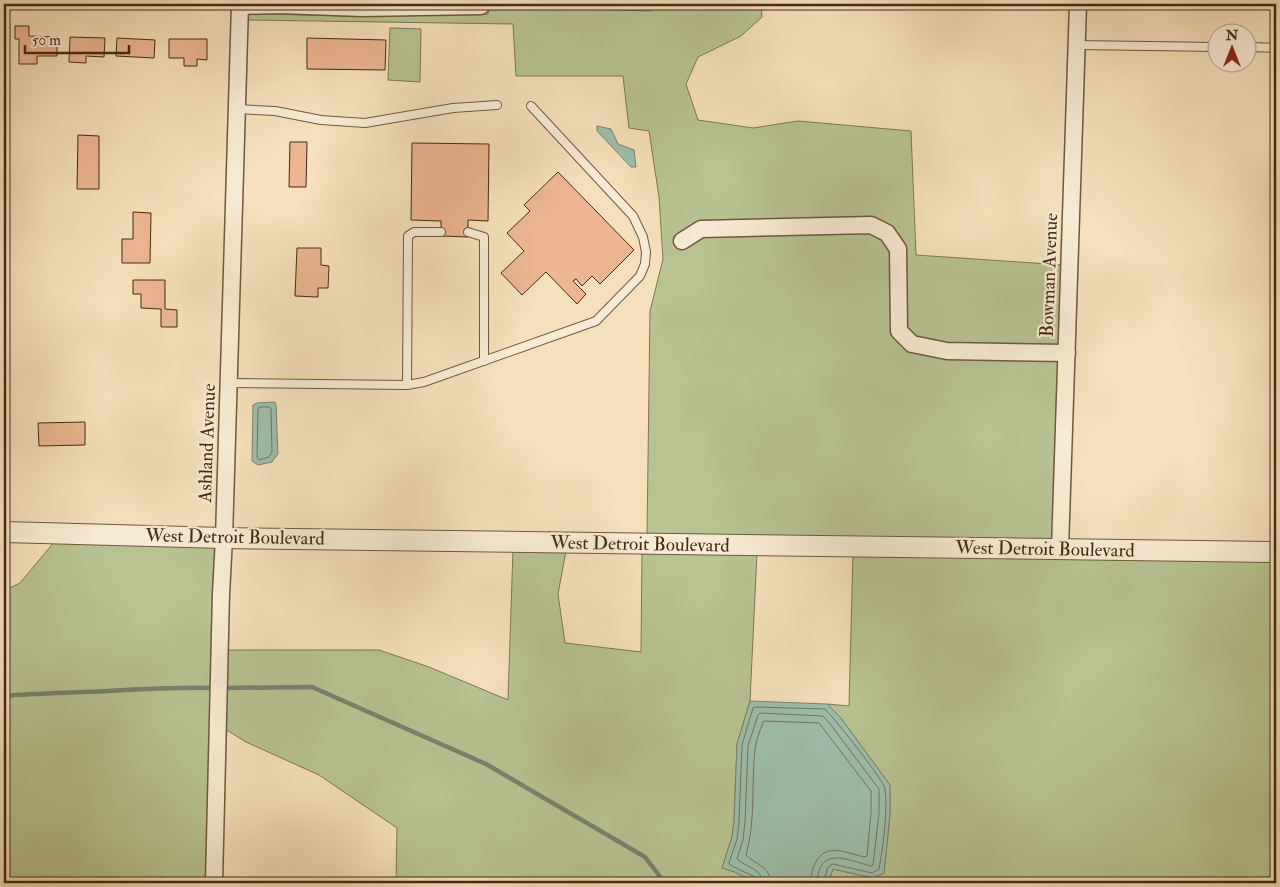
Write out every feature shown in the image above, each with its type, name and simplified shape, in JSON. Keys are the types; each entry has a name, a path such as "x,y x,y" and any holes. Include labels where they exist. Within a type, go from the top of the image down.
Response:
{"street":[{"name":"Bowman Avenue","path":"1060,548 1078,4"},
{"path":"240,5 362,8 481,6"},
{"name":"Ashland Avenue","path":"214,883 221,594 240,5"},
{"path":"682,241 701,229 872,225 887,233 898,249 899,331 912,344 946,351 1067,353"},
{"name":"West Detroit Boulevard","path":"4,532 224,538 1276,552"}],"lane":[{"path":"1077,45 1208,47"},
{"path":"1258,47 1276,48"},
{"path":"237,109 275,111 321,120 365,123 453,108 497,105"},
{"path":"229,382 407,385 424,382 596,321 640,276 645,264 646,252 643,237 633,216 531,106"},
{"path":"407,385 408,236 414,232 441,232"},
{"path":"468,232 484,237 484,361"}],"shaded area":[{"path":"651,4 761,4 762,17 741,36 698,57 686,84 698,120 753,128 798,121 911,131 916,255 1063,265 1054,540 647,536 650,311 663,259 659,197 649,131 629,128 623,76 516,76 513,24 247,20 247,14 362,16 488,14 488,6 651,11"},
{"path":"390,28 421,29 420,82 388,80"},
{"path":"55,541 217,546 207,883 4,883 4,591 20,583"},
{"path":"513,550 566,551 558,594 565,643 641,652 642,552 757,553 750,701 737,744 734,821 732,837 722,868 735,872 756,883 396,883 397,828 319,775 246,742 225,729 227,650 379,650 429,667 508,700"},
{"path":"853,554 1276,560 1276,883 828,883 833,869 873,878 884,873 890,814 890,785 840,717 827,704 849,706"}],"water":[{"path":"597,126 611,129 618,144 634,150 636,167 631,167 597,131"},
{"path":"275,402 278,454 272,462 258,465 252,461 253,405"},
{"path":"750,701 827,704 840,717 890,785 890,814 884,873 873,878 833,869 828,883 756,883 735,872 722,868 732,837 734,821 737,744"}],"building":[{"path":"15,26 29,26 29,36 57,37 57,56 37,56 37,64 19,64 19,39 15,39"},
{"path":"4,31 9,31 8,52 4,52"},
{"path":"70,37 105,38 104,57 86,56 86,63 69,62"},
{"path":"117,38 155,40 154,58 116,56"},
{"path":"307,38 386,40 385,70 307,69"},
{"path":"169,39 207,39 207,60 197,59 197,66 184,66 184,58 169,58"},
{"path":"78,135 99,136 99,189 77,189"},
{"path":"290,142 307,142 306,187 289,187"},
{"path":"412,143 489,144 488,221 468,220 468,237 441,236 441,221 411,220"},
{"path":"558,172 634,250 600,284 592,276 582,286 576,279 573,281 586,294 577,304 546,272 522,295 501,273 524,251 507,233 530,211 524,205"},
{"path":"133,212 151,213 150,263 122,263 122,239 133,239"},
{"path":"297,248 321,248 321,265 329,266 328,288 318,288 318,297 295,296"},
{"path":"133,280 165,280 165,309 177,310 177,327 161,327 161,309 141,308 141,294 133,294"},
{"path":"85,422 85,445 39,446 38,423"}],"waterway":[{"path":"222,688 312,687 486,764 645,857 665,883"},
{"path":"4,696 161,688 215,688"}]}
